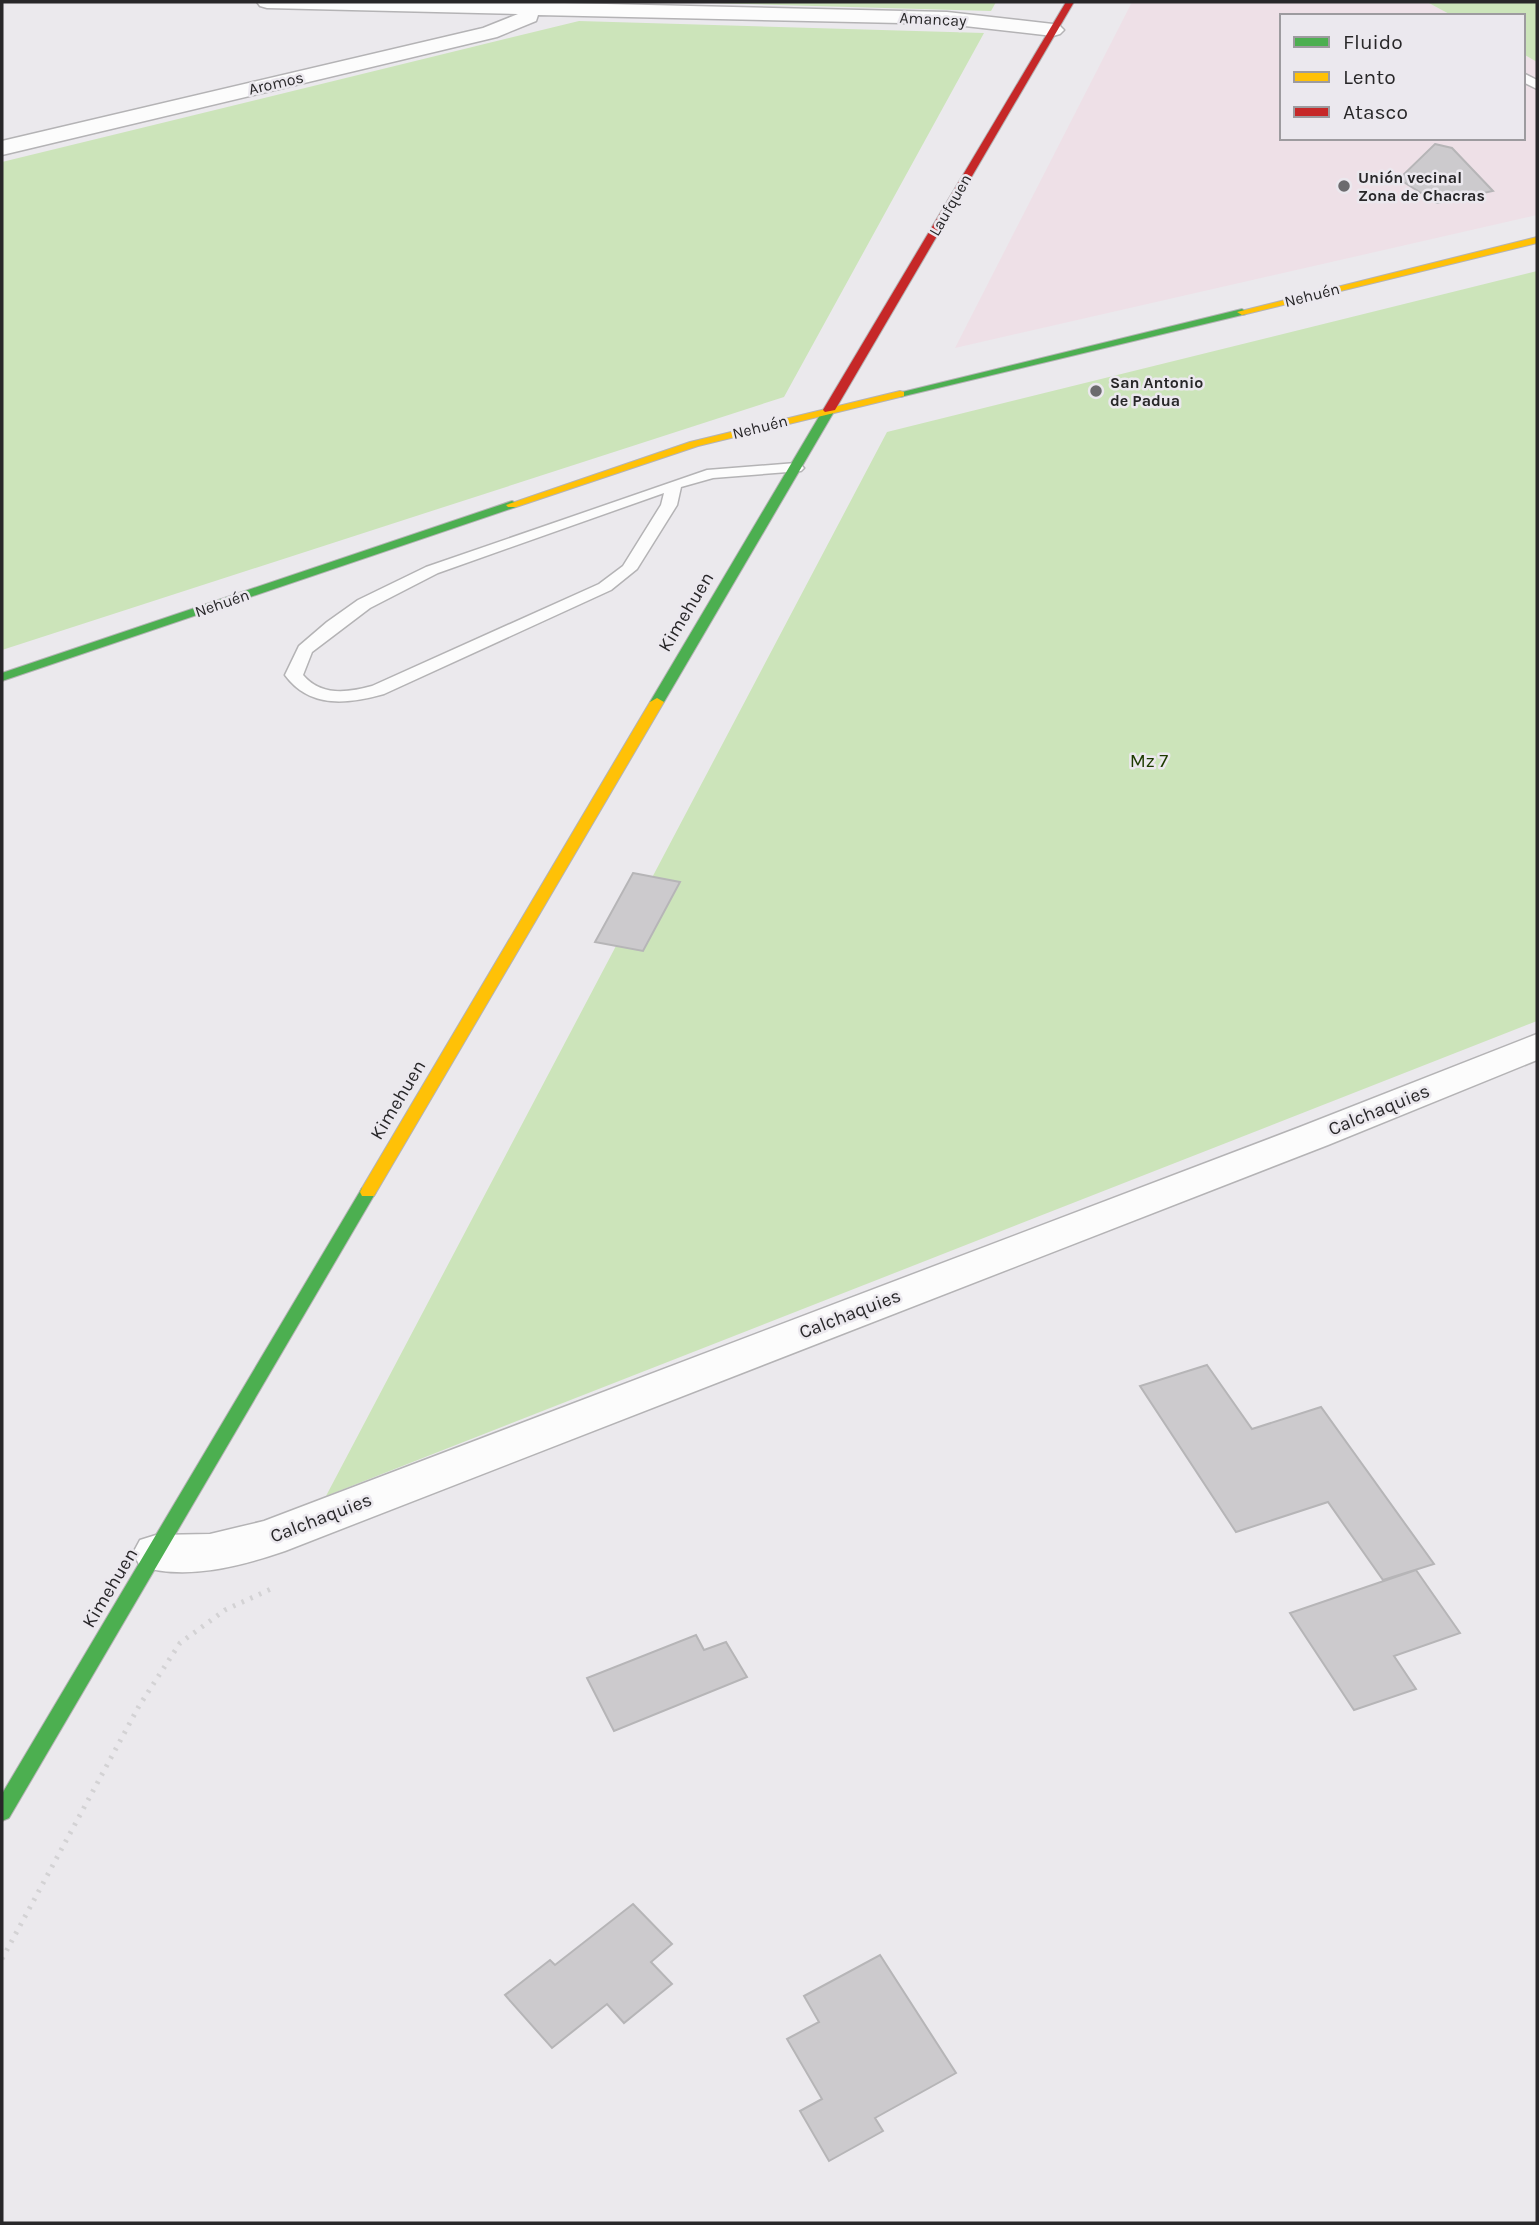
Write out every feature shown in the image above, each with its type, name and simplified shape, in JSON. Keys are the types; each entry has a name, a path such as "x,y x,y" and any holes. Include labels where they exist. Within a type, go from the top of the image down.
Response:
{"street":[{"name":"Amancay","path":"267,2 947,18 1052,30"},
{"name":"Laufquen","path":"832,409 1070,2"},
{"name":"Aromos","path":"2,148 489,33 547,10"},
{"name":"Nehuén","path":"2,677 694,444 1537,240"},
{"name":"Kimehuen","path":"2,1812 832,409"},
{"name":"Calchaquies","path":"156,1553 210,1552 269,1538 1314,1136 1537,1046"}],"lane":[{"path":"674,484 670,505 629,569 605,587 378,690 356,697 330,697 300,685 293,675 305,650 364,604 432,570 674,484 712,473 796,468"}],"path":[{"path":"2,1959 139,1706 180,1643 225,1610 275,1587"}],"shaded area":[{"path":"1132,2 1427,2 1449,14 1280,14 1280,140 1525,140 1525,55 1537,62 1537,215 955,348"}],"green space":[{"path":"675,2 996,2 991,11"},
{"path":"1427,2 1537,2 1537,62 1525,55 1525,14 1449,14"},
{"path":"579,21 984,33 784,397 2,650 2,162"},
{"name":"Mz 7","path":"1537,271 1537,1021 326,1496 887,432"}],"building":[{"path":"1435,144 1452,148 1493,191 1437,203 1399,179"},
{"path":"633,873 680,882 643,951 595,942"},
{"path":"1207,1365 1252,1429 1321,1407 1434,1564 1383,1580 1328,1502 1236,1532 1140,1386"},
{"path":"1416,1570 1460,1633 1394,1656 1416,1689 1354,1710 1290,1613"},
{"path":"696,1635 704,1650 726,1642 747,1677 614,1731 587,1678"},
{"path":"633,1904 672,1944 651,1962 672,1984 624,2023 607,2004 552,2048 505,1995 550,1960 555,1965"},
{"path":"880,1955 956,2073 875,2118 883,2131 829,2161 800,2111 822,2099 787,2039 819,2022 804,1996"}],"traffic: fast":[{"path":"900,394 1242,312"},
{"path":"657,702 829,410"},
{"path":"2,677 512,505"},
{"path":"2,1812 368,1192"}],"traffic: slow":[{"path":"1242,312 1537,240"},
{"path":"512,505 694,444 900,394"},
{"path":"368,1192 657,702"}],"traffic: jam":[{"path":"829,410 1070,2"}],"place":[{"name":"Unión vecinal Zona de Chacras","path":"1344,186"},
{"name":"San Antonio de Padua","path":"1096,391"}]}
